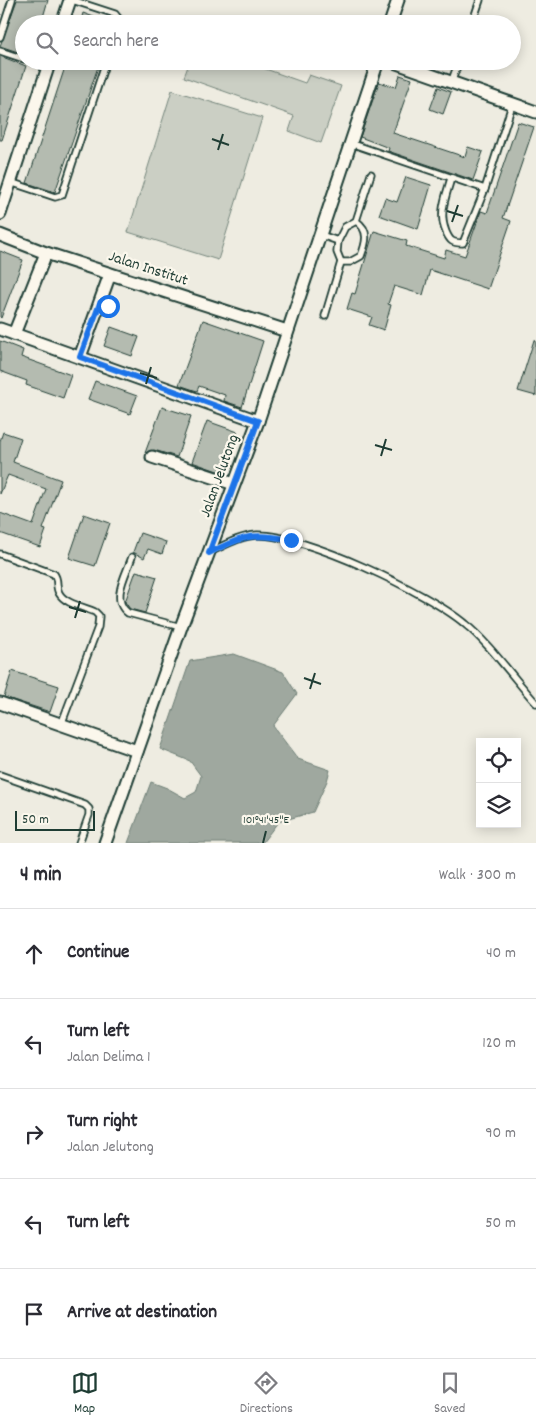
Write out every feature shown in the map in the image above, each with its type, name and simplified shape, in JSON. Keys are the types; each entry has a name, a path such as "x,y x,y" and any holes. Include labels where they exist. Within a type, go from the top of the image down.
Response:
{"street":[{"path":"65,15 71,0"},
{"path":"393,15 398,0"},
{"path":"1,207 47,70"},
{"name":"Jalan Jelutong","path":"105,843 136,751 258,421 318,234 375,70"},
{"path":"416,70 536,112"},
{"name":"Jalan Institut","path":"0,235 46,253 287,331"},
{"path":"14,334 46,253"},
{"path":"80,357 104,305 110,274"},
{"path":"0,329 258,421"},
{"path":"152,457 234,484"},
{"path":"0,703 136,751"}],"lane":[{"path":"0,37 12,0"},
{"path":"71,0 116,15"},
{"path":"475,15 480,0"},
{"path":"0,51 15,56"},
{"path":"10,182 55,196 62,195 101,70"},
{"path":"451,83 456,70"},
{"path":"451,178 441,222 452,242 463,242 485,189 512,105"},
{"path":"350,143 485,189"},
{"path":"325,316 341,262 337,248 338,241 345,227 356,221 371,174"},
{"path":"341,262 350,262 361,256 366,235 360,224 356,221"},
{"path":"318,234 338,241"},
{"path":"209,553 239,538 256,535 271,536 319,550 382,576 446,611 468,626 536,704"},
{"path":"0,554 54,574 58,578 58,590 63,598 95,612 99,616 98,627 61,725"},
{"path":"132,557 119,594 121,608 128,613 181,627"},
{"path":"0,775 89,808 89,815 79,843"}],"shaded area":[{"path":"187,70 268,70 305,83 309,75 341,86 321,143 289,131 294,116 184,77"},
{"path":"172,90 262,118 218,260 128,232"},
{"path":"234,654 283,672 297,694 273,726 298,759 330,770 313,812 278,822 262,843 128,843 151,782 185,798 196,792 201,776 190,761 160,749 190,661"}],"building":[{"path":"17,0 48,0 44,15 15,15 15,51 0,46"},
{"path":"0,56 15,62 15,70 25,70 2,140 0,140"},
{"path":"64,70 97,70 55,192 27,183"},
{"path":"400,75 412,79 393,133 465,157 468,147 483,152 473,180 388,151 389,148 360,137 379,82 396,87"},
{"path":"438,87 451,92 443,114 430,109"},
{"path":"518,122 534,127 503,218 511,221 488,289 430,270 423,295 394,286 388,304 391,305 384,330 369,325 372,317 347,309 352,293 355,294 374,231 407,241 406,246 444,258 446,250 465,256 481,211 487,213"},
{"path":"406,177 431,185 418,229 379,215 385,198 397,202"},
{"path":"0,251 23,260 1,318 0,317"},
{"path":"203,320 263,341 242,407 224,401 225,395 199,386 197,391 179,385"},
{"path":"111,327 139,337 132,356 104,346"},
{"path":"534,340 536,341 536,396 518,391"},
{"path":"0,341 23,350 21,357 71,375 63,398 26,385 27,381 0,371"},
{"path":"95,381 137,396 130,414 88,399"},
{"path":"162,407 191,416 177,457 154,450 145,453"},
{"path":"207,421 238,432 223,473 192,462"},
{"path":"3,432 21,438 13,462 61,480 43,529 46,530 40,547 0,533 0,513 33,525 46,489 8,475 0,494 0,441"},
{"path":"84,514 110,523 95,566 69,558"},
{"path":"140,533 166,542 162,554 148,549 144,558 133,552"},
{"path":"136,571 157,577 145,613 130,609 125,602"},
{"path":"12,671 59,686 50,712 4,697"}],"route":[{"path":"108,306 100,303 80,357 258,421 209,553 239,538 256,535 291,540"}]}
